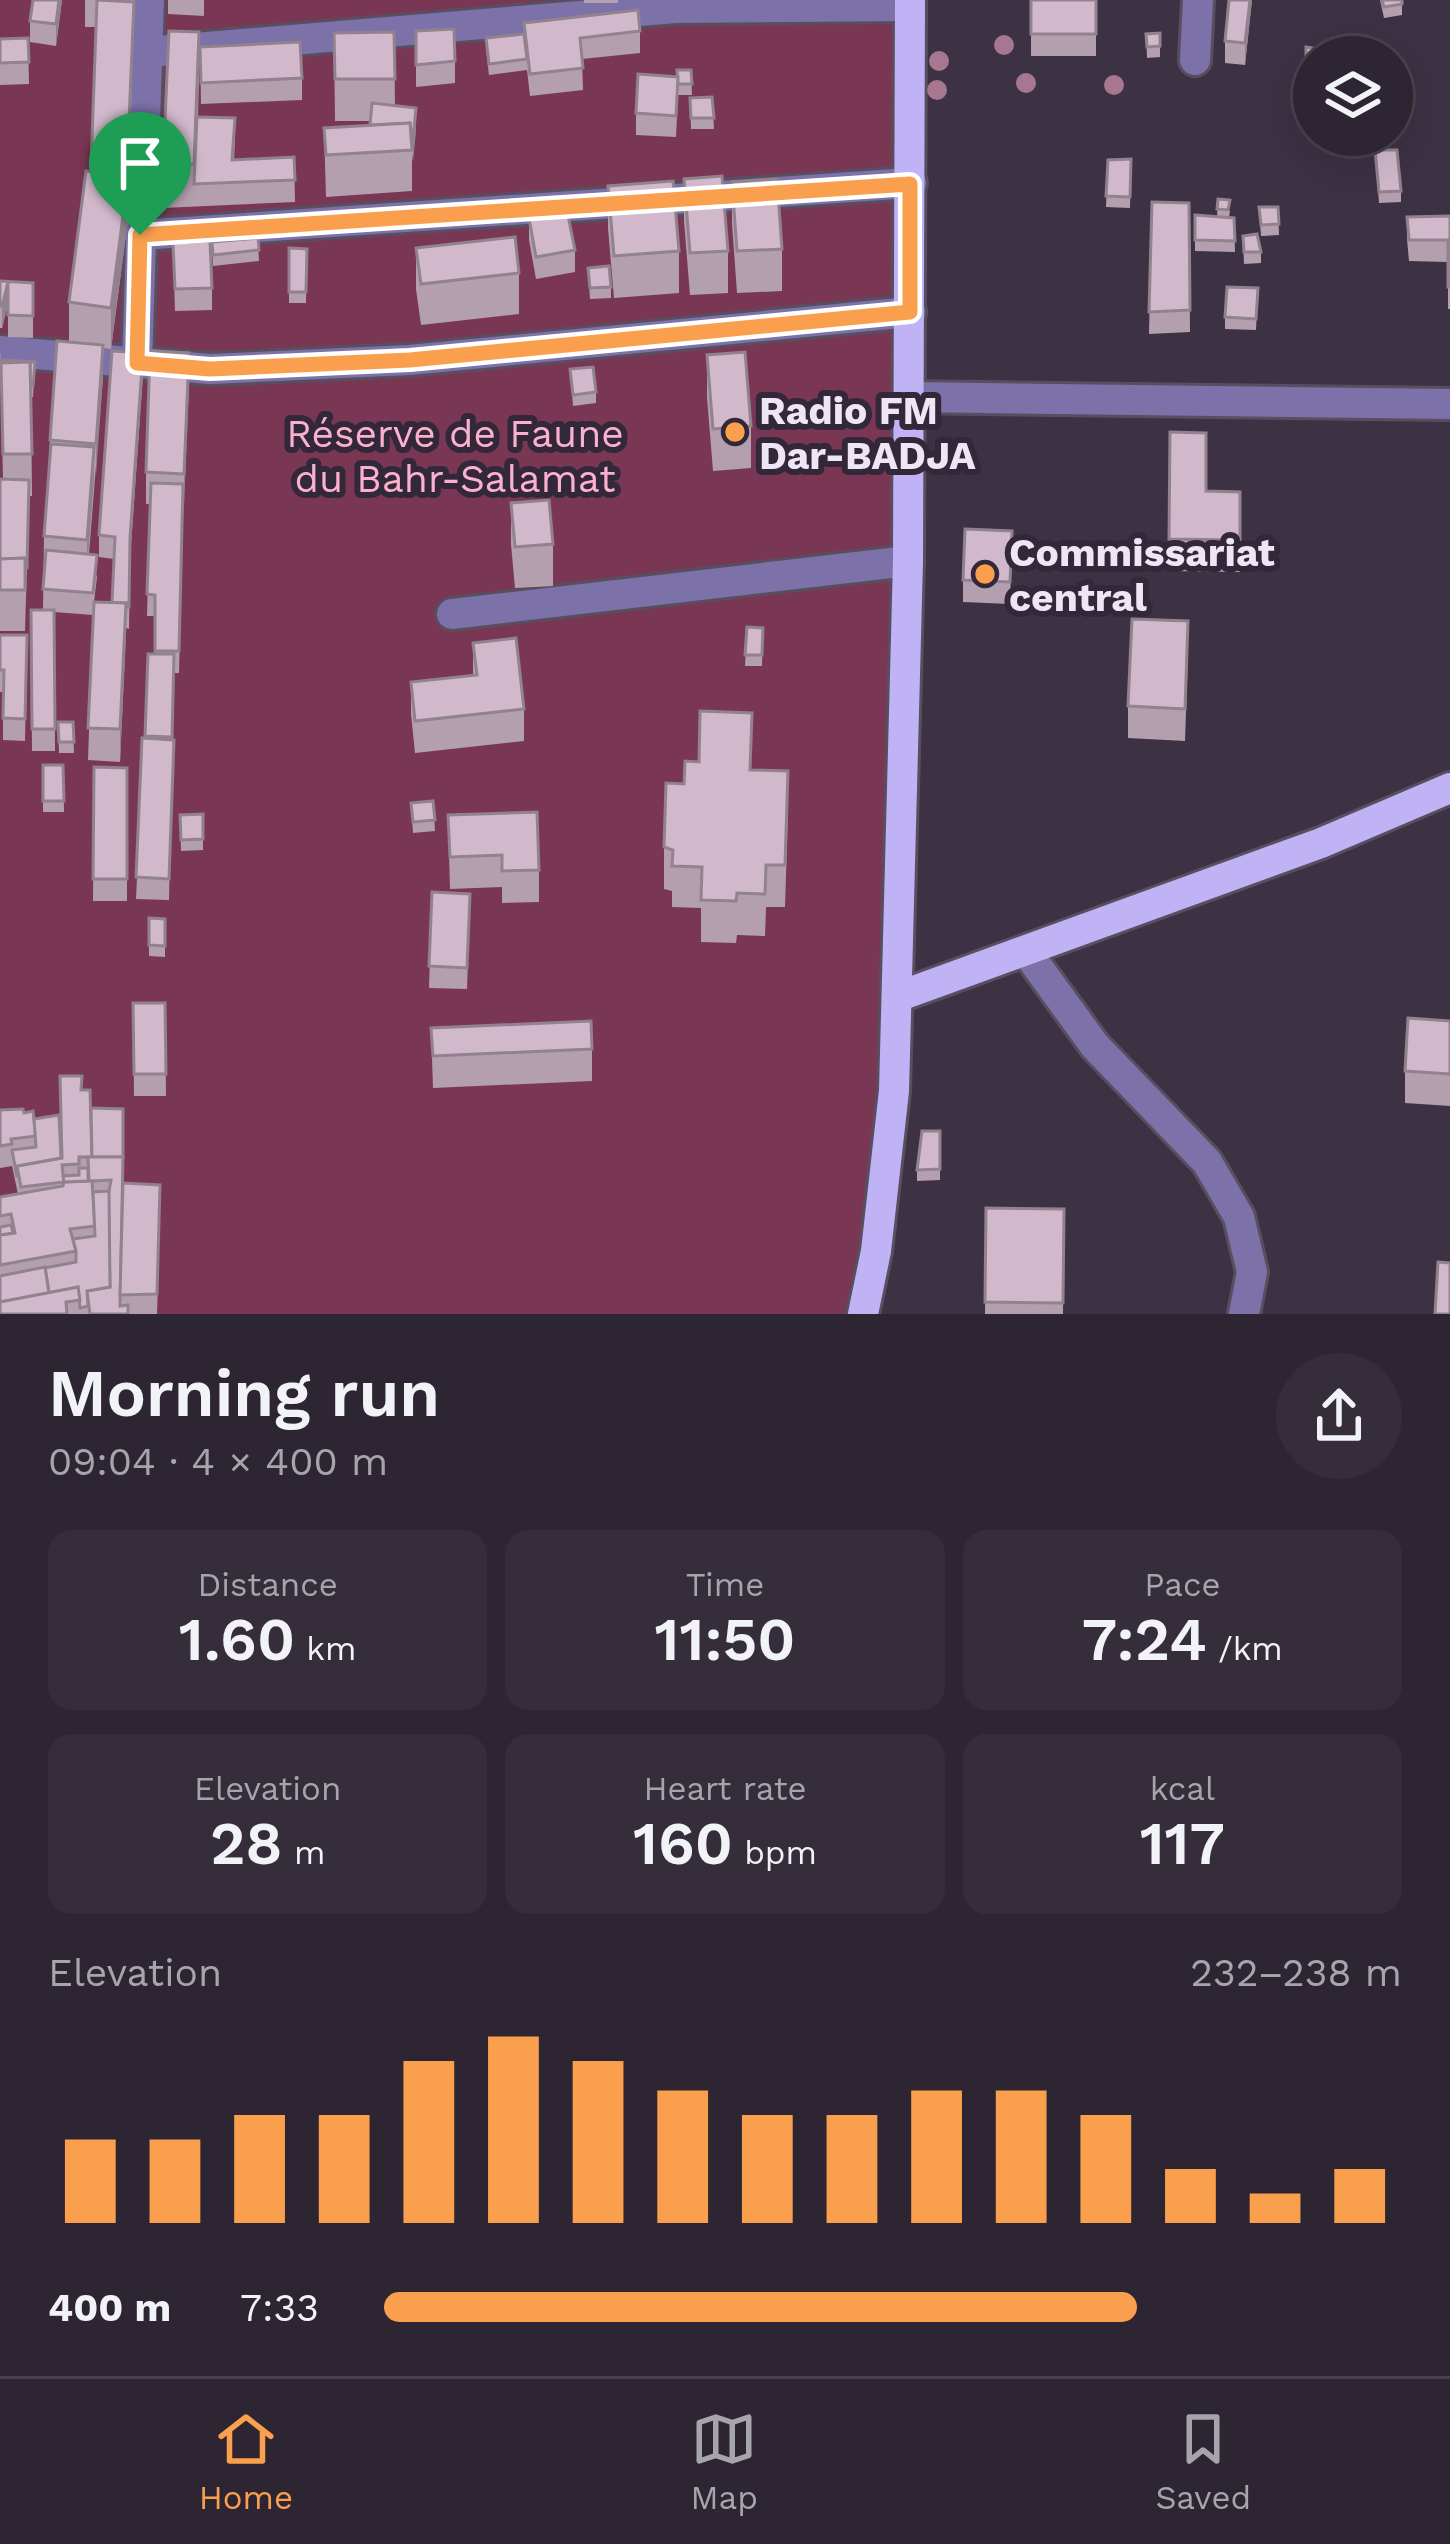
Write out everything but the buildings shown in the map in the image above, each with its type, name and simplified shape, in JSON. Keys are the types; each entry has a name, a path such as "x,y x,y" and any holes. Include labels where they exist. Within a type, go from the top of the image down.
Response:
{"main road":[{"path":"863,1314 876,1252 892,1114 897,998 908,561 910,3"},
{"path":"897,998 1321,843 1450,788"}],"street":[{"path":"137,363 148,0"},
{"path":"1195,60 1198,0"},
{"path":"147,52 675,8 910,3"},
{"path":"140,235 910,184"},
{"path":"0,351 210,369 410,360 910,312"},
{"path":"909,397 1450,404"},
{"path":"452,614 908,561"},
{"path":"1026,951 1095,1046 1194,1148 1218,1180 1239,1217 1252,1273 1244,1314"}],"green space":[{"name":"Réserve de Faune du Bahr-Salamat","path":"0,0 912,0 897,997 856,1314 0,1314"}],"place":[{"name":"Radio FM Dar-BADJA","path":"735,432"},
{"name":"Commissariat central","path":"985,574"}],"route":[{"path":"910,184 910,312 410,360 210,369 137,363 140,235 910,184"}]}
